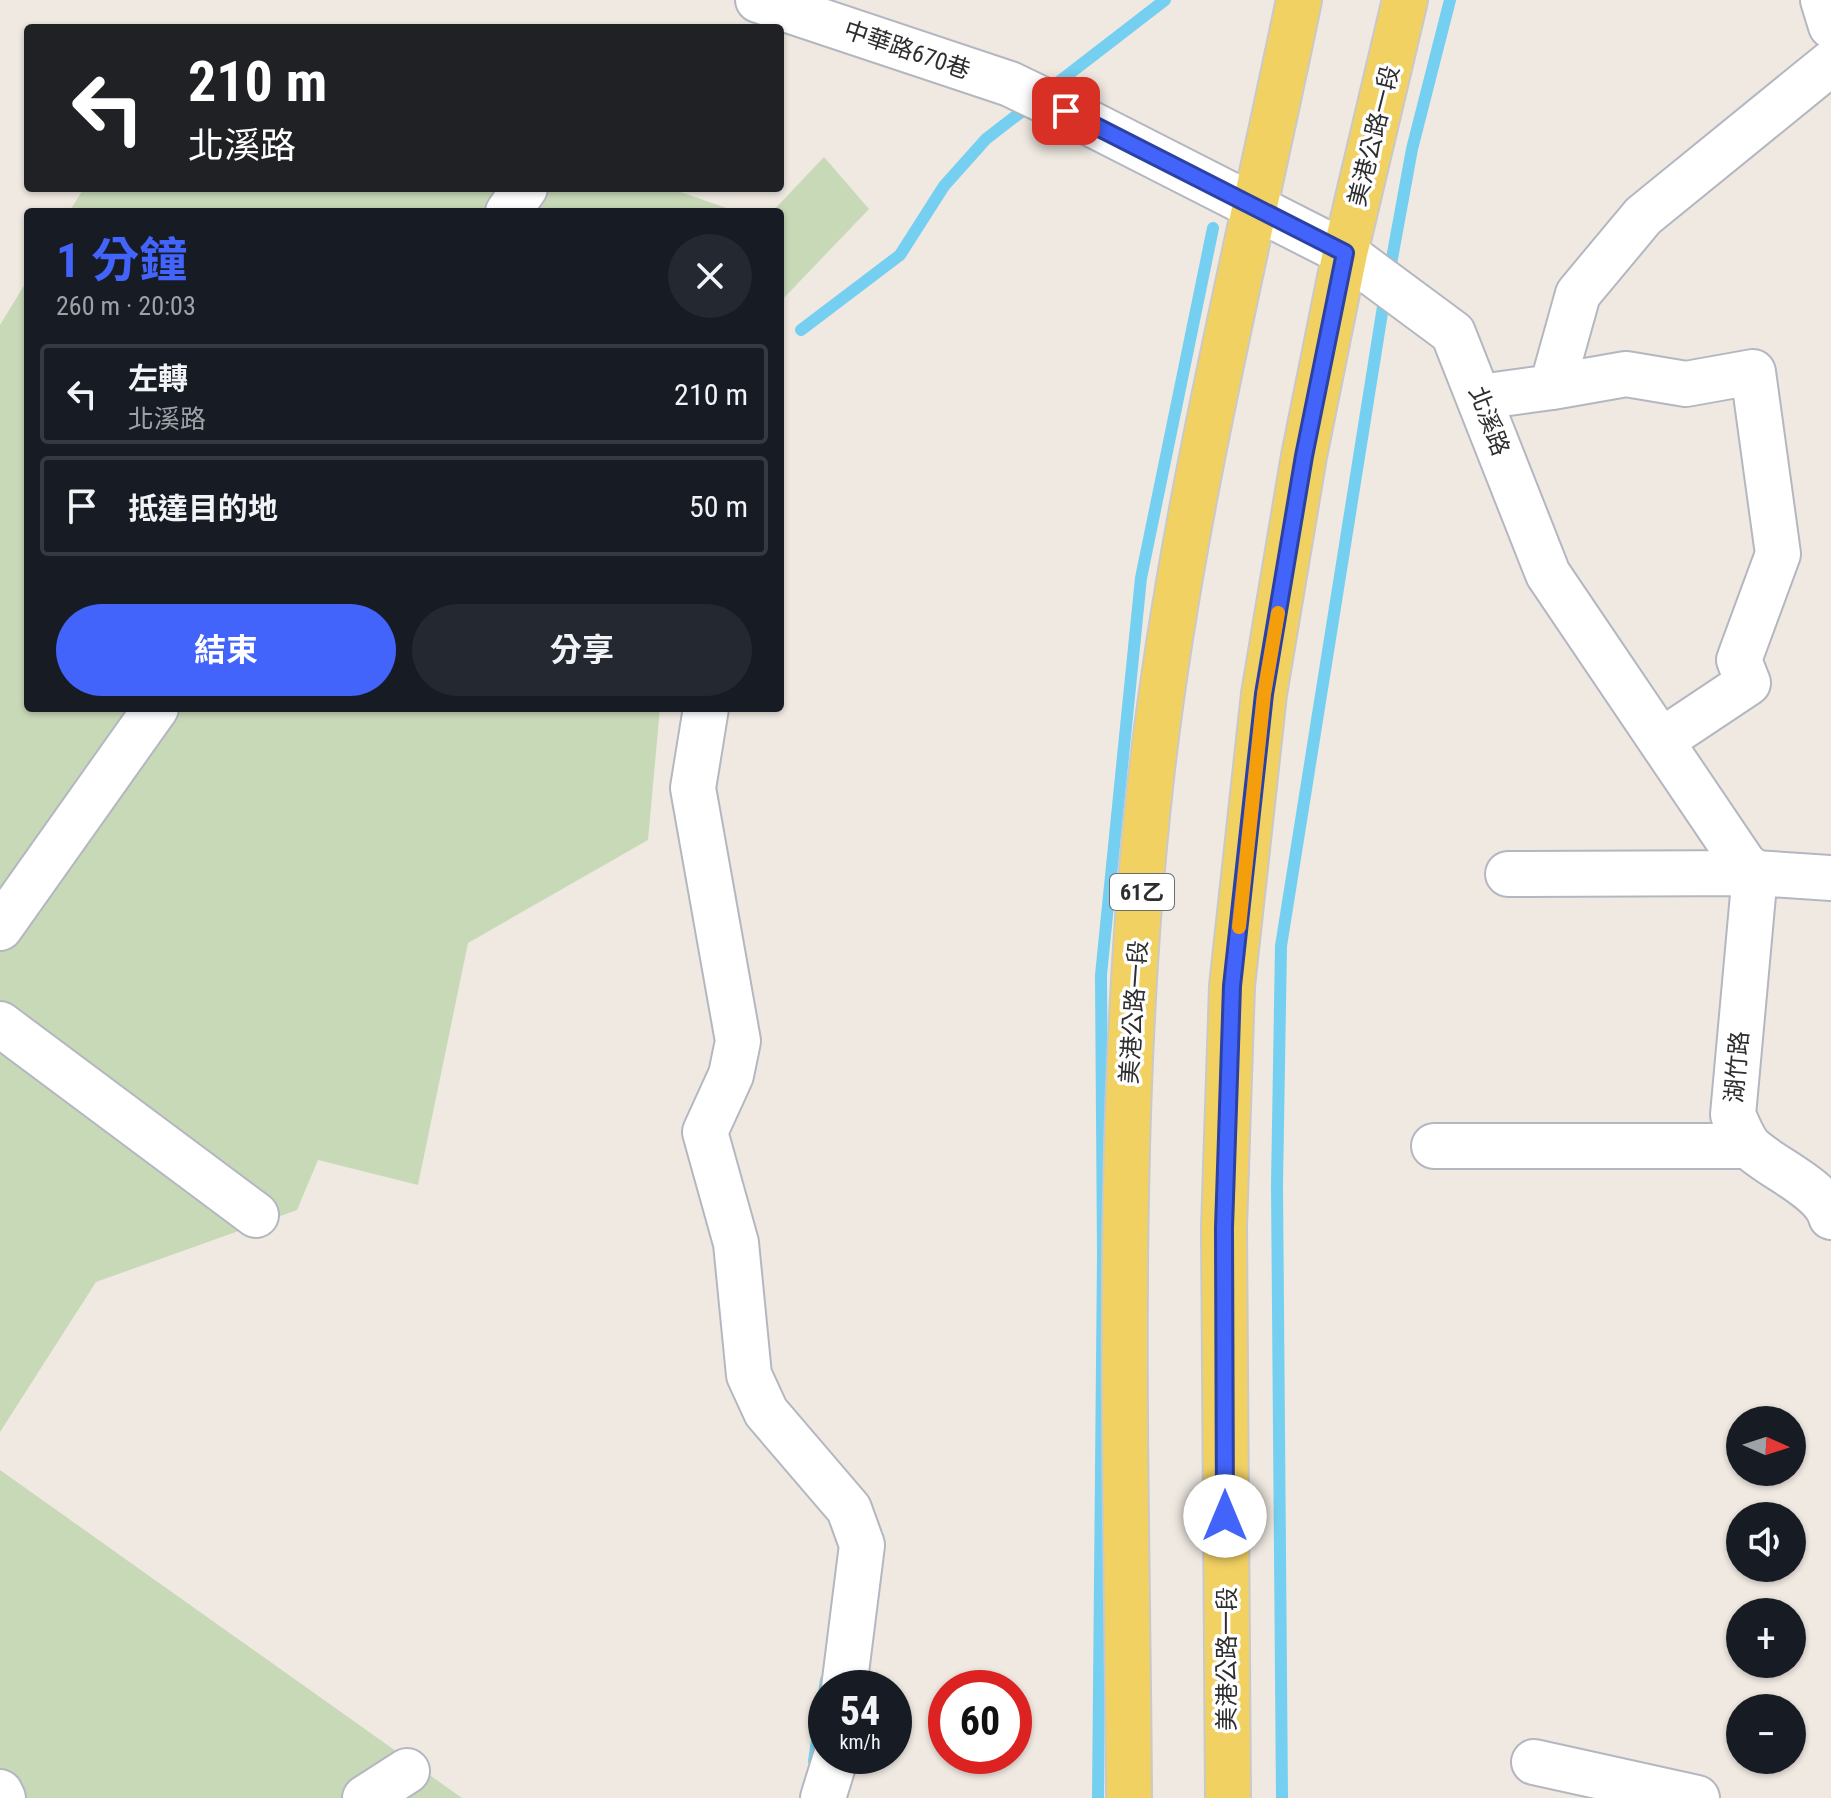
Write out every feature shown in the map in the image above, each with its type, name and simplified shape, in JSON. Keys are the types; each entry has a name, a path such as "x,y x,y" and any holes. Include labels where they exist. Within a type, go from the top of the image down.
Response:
{"main road":[{"name":"美港公路一段","path":"1129,1798 1122,1326 1128,1069 1150,786 1196,477 1257,207 1299,0"},
{"name":"美港公路一段","path":"1228,1798 1224,1228 1232,986 1264,694 1304,456 1345,253 1405,0"}],"street":[{"name":"中華路670巷","path":"758,0 1010,84"},
{"path":"1823,0 1831,26"},
{"path":"1552,387 1578,294 1643,216 1831,63"},
{"name":"北溪路","path":"1010,84 1345,253 1453,333 1548,574 1744,864 1755,873"},
{"path":"1480,397 1626,374 1686,384 1753,372 1778,554 1739,660 1748,683 1661,741"},
{"path":"0,928 153,712"},
{"path":"705,712 693,788 738,1041 731,1075 705,1132 736,1243 749,1375 766,1412 849,1509 862,1545 846,1670"},
{"path":"1508,874 1755,873 1831,878"},
{"name":"湖竹路","path":"1749,1146 1733,1115 1755,873"},
{"path":"0,1024 256,1215"},
{"path":"1434,1146 1749,1146 1826,1196"},
{"path":"1534,1762 1697,1798"},
{"path":"365,1798 407,1771"},
{"path":"823,1798 830,1774"},
{"path":"0,1792 3,1798"}],"green space":[{"path":"824,157 869,209 784,298 784,208 776,208"},
{"path":"82,192 680,192 726,208 72,208"},
{"path":"24,286 24,712 660,712 648,840 468,943 418,1185 318,1160 297,1210 96,1282 0,1432 0,325"},
{"path":"0,1470 462,1798 0,1798"}],"waterway":[{"path":"1047,91 1165,0"},
{"path":"1389,275 1412,149 1450,0"},
{"path":"801,330 900,255 944,186 986,139 1030,105"},
{"path":"1098,1798 1103,1255 1101,975 1141,578 1213,228"},
{"path":"1282,1798 1277,1185 1281,946 1385,294"}],"slow traffic":[{"path":"1239,927 1264,694 1278,613"}],"route":[{"path":"1066,111 1345,253 1304,456 1264,694 1232,986 1224,1228 1225,1516"}]}
